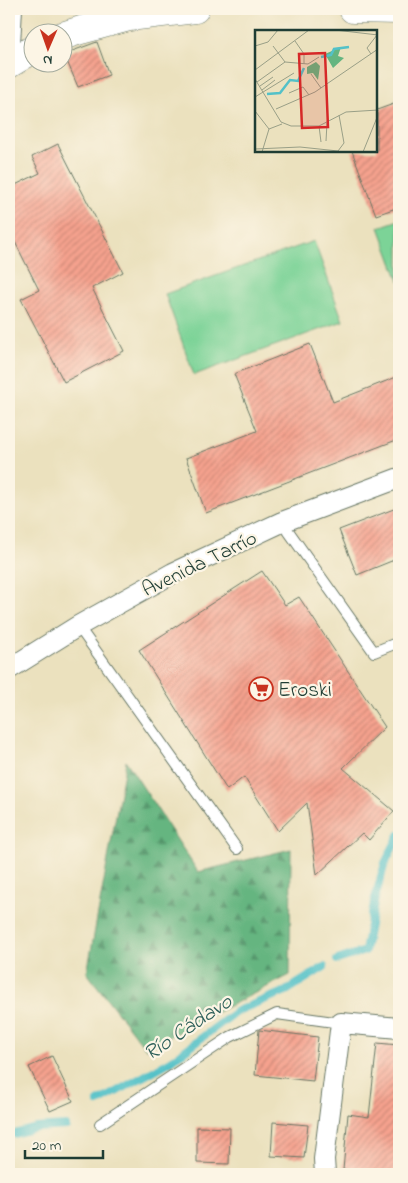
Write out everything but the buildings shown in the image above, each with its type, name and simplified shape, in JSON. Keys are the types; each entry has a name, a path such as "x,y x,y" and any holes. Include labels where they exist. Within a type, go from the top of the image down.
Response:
{"street":[{"path":"9,62 12,9"},
{"path":"72,33 129,13 195,9"},
{"path":"353,9 399,10"},
{"path":"9,62 22,55"},
{"name":"Avenida Tarrío","path":"9,669 78,626 173,573 282,522 399,478"},
{"path":"325,1174 324,1160 340,1023 399,1028"}],"lane":[{"path":"282,522 374,652 399,642"},
{"path":"78,626 237,849"},
{"path":"100,1124 230,1037 277,1014 340,1023"}],"green space":[{"path":"399,220 399,281 379,227"},
{"path":"314,241 343,321 194,375 165,294"},
{"path":"126,761 198,872 291,849 290,975 146,1049 87,973"}],"waterway":[{"name":"Río Cádavo","path":"337,960 365,951 375,898 385,863 399,835"},
{"name":"Río Cádavo","path":"98,1102 171,1061 237,1011 286,991 324,967"},
{"name":"Río Cádavo","path":"9,1134 36,1128 66,1126"}],"place":[{"name":"Eroski","path":"261,689"}]}
